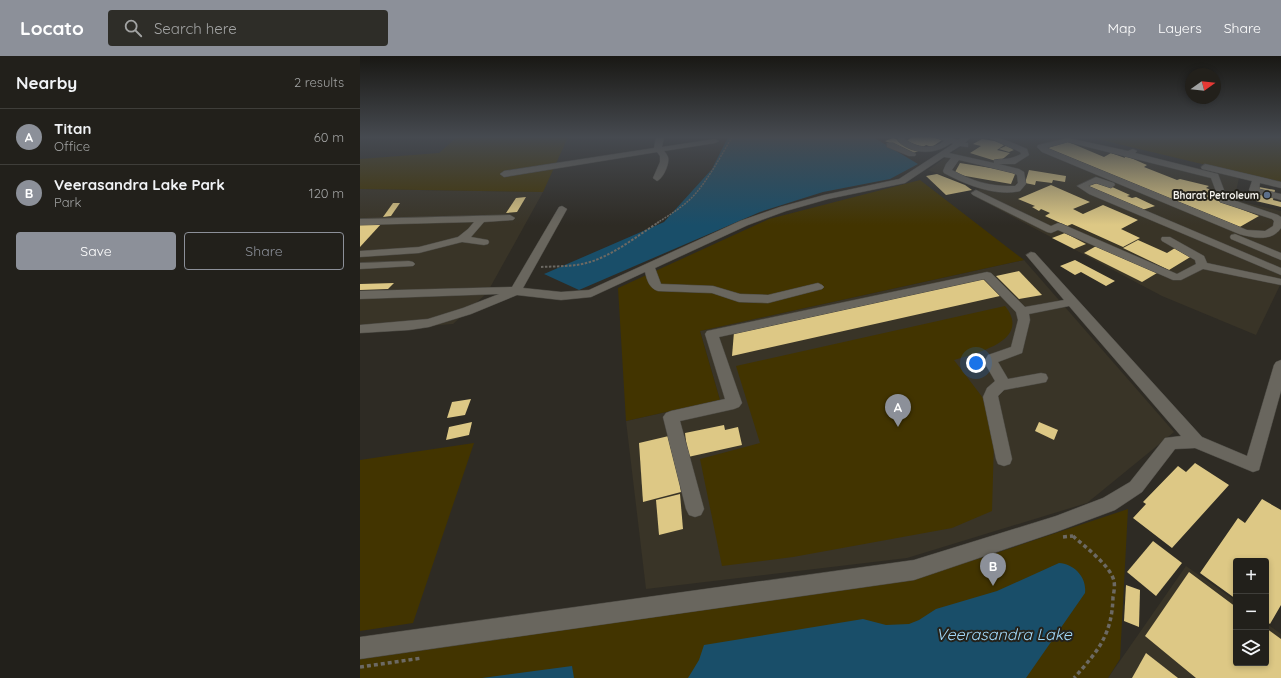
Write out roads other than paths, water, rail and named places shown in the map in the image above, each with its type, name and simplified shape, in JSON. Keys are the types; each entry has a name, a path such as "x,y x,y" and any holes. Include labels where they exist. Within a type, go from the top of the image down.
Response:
{"street":[{"path":"504,174 553,166"},
{"path":"657,178 662,166"},
{"path":"360,295 504,290 561,296 591,293 744,223 783,209 827,197 902,181 925,166"},
{"path":"949,166 947,171 955,176 981,185 1005,190 1017,189 1022,184 1021,174 1016,171 995,166"},
{"path":"1084,166 1243,232 1260,235 1272,232 1279,228 1279,220 1275,217 1223,200 1215,176"},
{"path":"1176,166 1215,176 1257,179 1281,185"},
{"path":"1180,166 1215,176"},
{"path":"919,170 929,174"},
{"path":"1257,179 1254,190 1281,197"},
{"path":"1281,257 1101,181 1096,180 1081,186 1281,272"},
{"path":"976,194 1051,230 1058,226 1177,278 1202,265 1281,282"},
{"path":"360,329 409,326 429,323 467,311 516,291 562,208"},
{"path":"360,222 510,218"},
{"path":"464,241 481,219"},
{"path":"1201,238 1214,228"},
{"path":"1166,239 1200,258 1202,265"},
{"path":"360,254 419,250 464,241 484,242"},
{"path":"360,266 407,267 419,250"},
{"path":"1031,255 1196,442"},
{"path":"649,267 654,283 658,287 713,290 739,298 768,299 818,287"},
{"path":"695,509 671,417 734,403 712,334 987,275 1022,311 1024,320 1017,350 993,358 991,362 1002,381 1001,385"},
{"path":"1022,311 1073,302"},
{"path":"360,648 914,570 1056,524 1109,504 1136,486 1170,443 1196,442 1253,465 1281,365"},
{"path":"1004,460 990,397 991,393 1001,385 1041,378"}],"water":[{"path":"713,166 914,166 890,179 823,192 760,212 579,290 544,274 664,222"},
{"name":"Veerasandra Lake","path":"1059,563 1070,566 1078,572 1084,582 1085,593 1026,678 688,678 699,660 704,645 863,619 886,625 909,624 919,620 936,609 997,591"},
{"path":"572,666 574,678 482,678"}],"place":[{"name":"Bharat Petroleum","path":"1267,195"},
{"name":"Titan","path":"898,427"},
{"name":"Veerasandra Lake Park","path":"993,586"}]}
